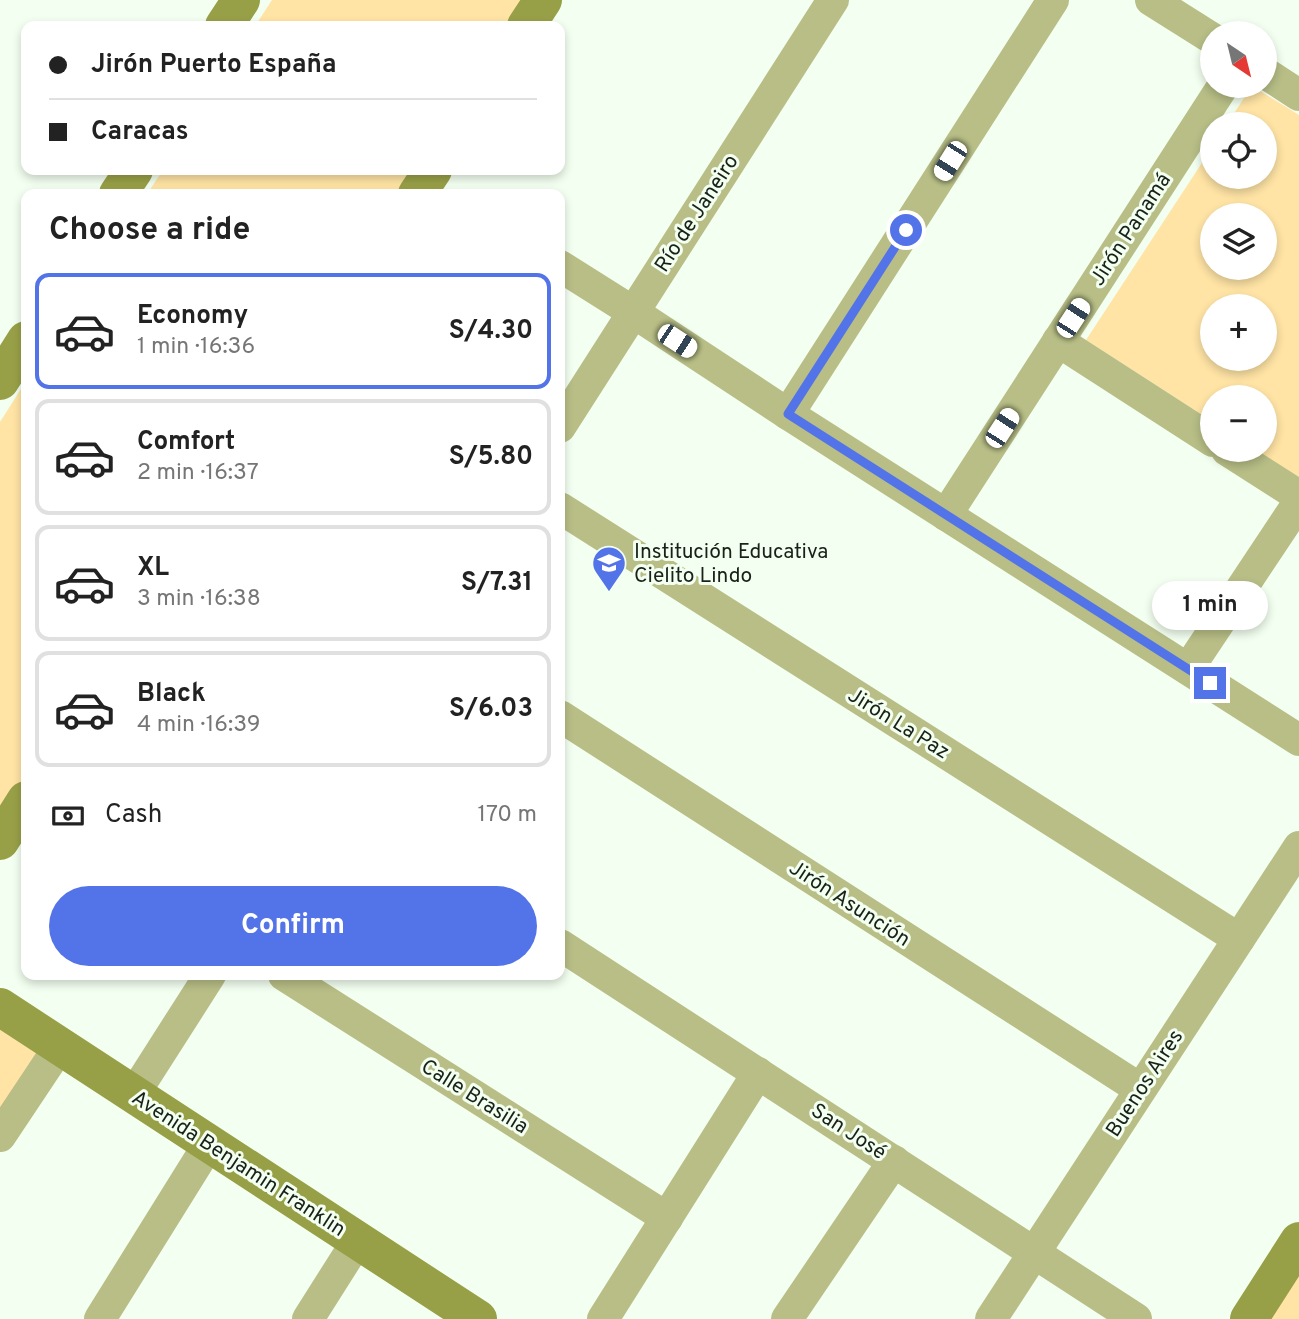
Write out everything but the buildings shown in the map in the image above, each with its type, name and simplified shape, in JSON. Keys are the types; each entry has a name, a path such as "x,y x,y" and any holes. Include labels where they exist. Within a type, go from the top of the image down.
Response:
{"street":[{"path":"227,21 241,0"},
{"path":"529,21 543,0"},
{"name":"Río de Janeiro","path":"565,420 833,0"},
{"path":"788,414 1053,0"},
{"path":"1151,0 1200,31"},
{"path":"1278,81 1299,95"},
{"name":"Jirón Panamá","path":"946,515 1215,98"},
{"path":"565,269 1299,740"},
{"path":"1058,341 1200,433"},
{"path":"0,382 21,348"},
{"path":"1246,462 1299,496"},
{"path":"1188,669 1299,502"},
{"name":"Jirón La Paz","path":"565,511 1239,939"},
{"name":"Jirón Asunción","path":"565,719 1140,1089"},
{"path":"0,841 21,808"},
{"name":"Buenos Aires","path":"990,1319 1299,847"},
{"name":"San José","path":"565,948 1136,1319"},
{"path":"134,1094 207,980"},
{"name":"Calle Brasilia","path":"292,980 667,1218"},
{"name":"Avenida Benjamin Franklin","path":"0,1007 478,1319"},
{"path":"0,1136 60,1046"},
{"path":"603,1319 758,1073"},
{"path":"100,1319 209,1144"},
{"path":"787,1319 894,1161"},
{"path":"308,1319 358,1240"},
{"path":"1249,1319 1299,1241"}],"shaded area":[{"path":"272,0 528,0 514,21 258,21"},
{"path":"1244,98 1271,98 1299,115 1299,478 1274,462 1277,462 1277,385 1200,385 1200,414 1086,340 1200,166 1200,189 1277,189 1277,112 1235,112"},
{"path":"160,175 416,175 407,189 150,189"},
{"path":"21,389 21,790 0,823 0,422"},
{"path":"0,1016 51,1049 0,1127"},
{"path":"1299,1267 1299,1319 1265,1319"}],"place":[{"name":"Institución Educativa Cielito Lindo","path":"609,593"}],"route":[{"path":"906,230 788,414 1210,683"}]}
